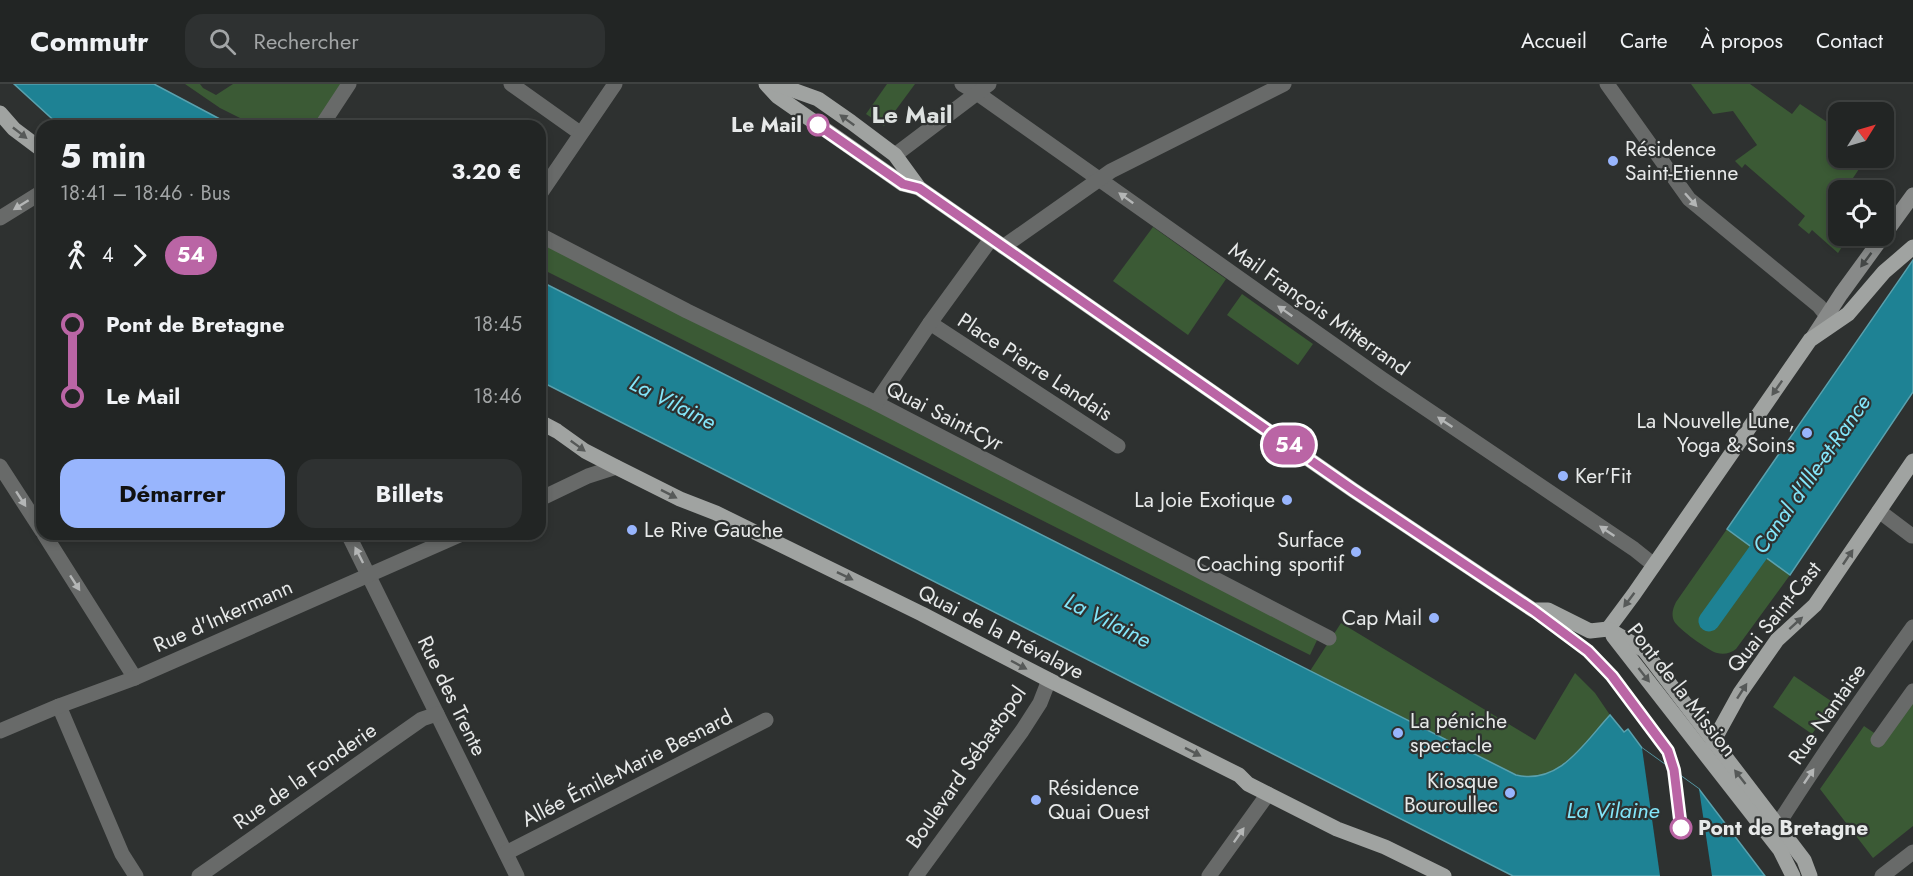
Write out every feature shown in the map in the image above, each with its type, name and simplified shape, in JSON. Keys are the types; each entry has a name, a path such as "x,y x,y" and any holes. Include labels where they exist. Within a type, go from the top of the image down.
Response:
{"main road":[{"path":"766,84 777,96 903,184 919,188"},
{"path":"776,84 818,99 895,155 919,188 1353,490 1533,610 1548,610 1590,631 1608,628 1913,195"},
{"path":"0,113 14,129 36,146"},
{"path":"1810,340 1848,314 1884,272 1913,247"},
{"name":"Quai de la Prévalaye","path":"546,425 585,451 616,467 680,499 716,513 922,614 1239,775 1248,784 1337,829 1385,847 1444,876"},
{"name":"Quai Saint-Cast","path":"1713,742 1740,693 1777,640 1815,605 1913,461"},
{"name":"Pont de la Mission","path":"1608,628 1644,650 1804,860 1810,876"},
{"name":"Pont de la Mission","path":"1608,628 1780,850 1793,876"}],"street":[{"path":"325,120 349,84"},
{"path":"511,84 580,134"},
{"path":"546,185 615,84"},
{"name":"Mail François Mitterrand","path":"962,84 983,88 1098,179 1382,379 1634,549 1654,565"},
{"path":"876,403 930,323 997,243 1098,179 1284,84"},
{"path":"1607,84 1689,199 1819,306 1827,316"},
{"path":"895,155 983,88"},
{"path":"0,218 36,196"},
{"name":"Quai Saint-Cyr","path":"546,238 687,311 876,403 1329,639"},
{"name":"Place Pierre Landais","path":"930,323 1118,446"},
{"path":"0,466 36,522"},
{"path":"546,496 588,476 616,467"},
{"path":"1879,511 1912,536"},
{"path":"47,540 135,678"},
{"name":"Rue des Trente","path":"351,540 517,876"},
{"name":"Rue d'Inkermann","path":"0,731 135,678 449,540"},
{"name":"Rue Nantaise","path":"1777,826 1791,801 1913,627"},
{"name":"Boulevard Sébastopol","path":"916,876 1022,730 1040,703 1049,680"},
{"path":"1878,740 1913,691"},
{"path":"59,706 122,854 136,876"},
{"name":"Rue de la Fonderie","path":"199,876 422,719 437,714"},
{"name":"Allée Émile-Marie Besnard","path":"506,853 766,720"},
{"path":"1209,876 1268,794"},
{"path":"1882,876 1913,852"}],"green space":[{"path":"185,84 200,84 216,95 233,84 345,84 327,119 329,120 244,120 220,108"},
{"path":"887,84 915,84 884,126 866,114"},
{"path":"1691,84 1750,84 1792,114 1800,104 1828,123 1828,168 1860,168 1852,180 1828,180 1828,244 1812,230 1809,234 1798,225 1805,216 1745,164 1742,168 1735,161 1757,145 1733,111 1713,114"},
{"path":"1153,227 1226,279 1188,335 1113,281"},
{"path":"546,234 1319,636 1310,655 546,271"},
{"path":"1830,246 1843,246 1838,253"},
{"path":"1242,294 1313,344 1298,365 1227,315"},
{"path":"1727,529 1790,575 1736,649 1722,654 1707,648 1677,625 1674,621 1673,609"},
{"path":"1341,623 1535,740 1575,673 1595,693 1610,715 1580,749 1558,768 1546,774 1516,775 1310,671"},
{"path":"1794,676 1834,703 1812,734 1773,707"},
{"path":"1913,698 1913,826 1873,858 1820,789 1864,726 1883,739"}],"water":[{"path":"14,84 154,84 222,120 53,120"},
{"path":"1913,260 1913,392 1790,575 1727,529"},
{"name":"La Vilaine","path":"546,284 1516,775 1546,774 1558,768 1580,749 1610,715 1624,732 1628,729 1642,748 1699,789 1765,876 1513,876 546,384"}],"pier":[{"name":"Pont de Bretagne","path":"1642,748 1699,789 1712,876 1660,876"}],"waterway":[{"name":"Canal d'Ille-et-Rance","path":"1709,621 1773,532"}],"bus line":[{"name":"54","path":"818,125 903,184 919,188 1353,490 1570,636 1600,662 1612,676 1668,751 1674,770 1681,828"}],"place":[{"name":"Le Mail","path":"818,125"},
{"name":"Résidence Saint-Etienne","path":"1613,161"},
{"name":"La Nouvelle Lune, Yoga & Soins","path":"1807,433"},
{"name":"Ker'Fit","path":"1563,476"},
{"name":"La Joie Exotique","path":"1287,500"},
{"name":"Le Rive Gauche","path":"632,530"},
{"name":"Surface Coaching sportif","path":"1356,552"},
{"name":"Cap Mail","path":"1434,618"},
{"name":"La péniche spectacle","path":"1398,733"},
{"name":"Kiosque Bouroullec","path":"1510,793"},
{"name":"Résidence Quai Ouest","path":"1036,800"},
{"name":"Pont de Bretagne","path":"1681,828"}],"district":[{"name":"Le Mail","path":"912,114"}]}
